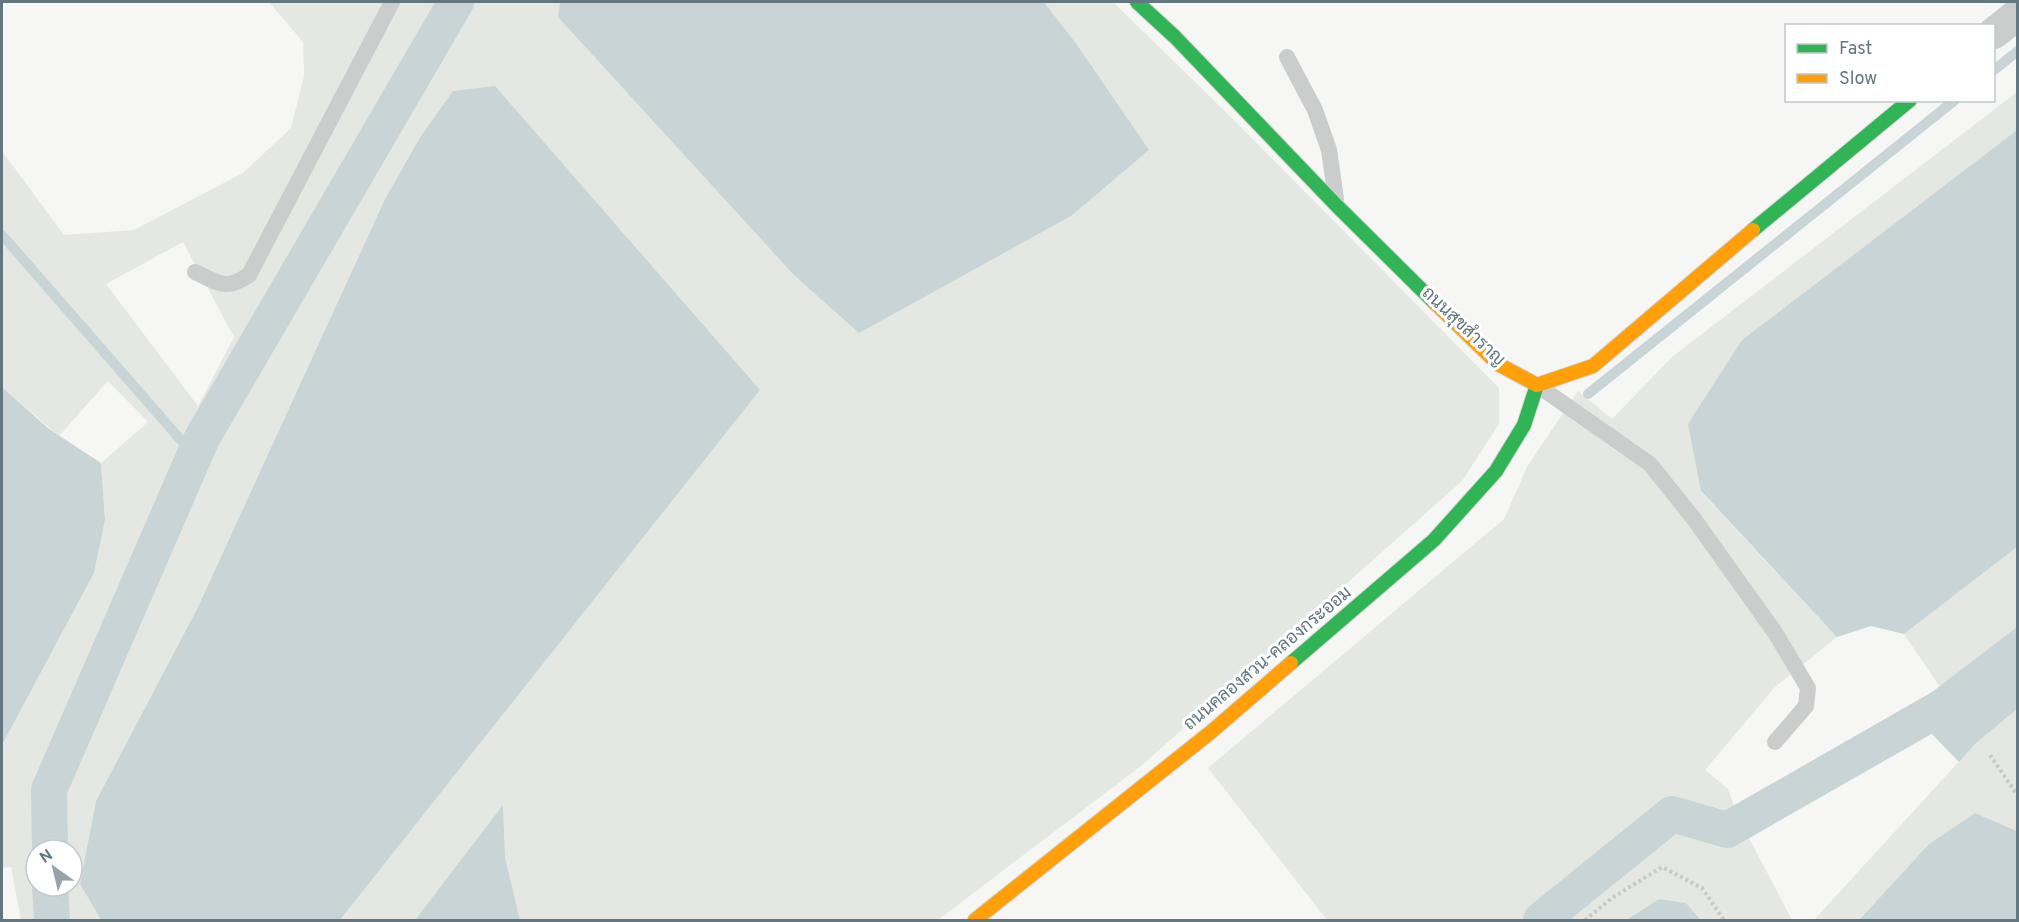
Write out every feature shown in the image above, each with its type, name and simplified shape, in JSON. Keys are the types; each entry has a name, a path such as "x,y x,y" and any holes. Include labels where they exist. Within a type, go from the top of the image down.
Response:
{"street":[{"name":"ถนนสุขสำราญ","path":"1137,2 1175,37 1337,206 1498,364 1537,385"},
{"path":"1995,32 2018,14"},
{"path":"1537,385 1593,366 1908,102"},
{"name":"ถนนคลองสวน-คลองกระออม","path":"975,921 1211,732 1434,540 1496,471 1524,425 1537,385"}],"lane":[{"path":"195,272 221,285 236,283 249,275 392,2"},
{"path":"1287,57 1315,110 1329,150 1337,206"},
{"path":"1537,385 1650,464 1694,519 1776,634 1808,688 1806,706 1775,742"}],"path":[{"path":"1990,755 2018,796"},
{"path":"1585,921 1612,898 1662,867 1702,888 1724,921"}],"shaded area":[{"path":"269,2 560,2 558,17 1149,150 1078,46 1044,2 1113,2 1235,121 1499,388 1499,424 1462,481 1141,766 938,920 520,920 505,857 503,806 415,920 340,920 760,390 419,139 385,199 198,607 96,801 84,863 84,838 24,838 24,898 84,898 84,891 101,920 21,920 11,867 2,868 2,745 94,573 105,520 101,463 148,422 108,381 59,436 2,387 2,151 64,235 134,230 243,173 291,128 304,76 303,42","holes":["183,242 234,337 198,406 106,284"]},
{"path":"560,2 1044,2 1078,46 1149,150 1071,216 859,333 794,275 558,17"},
{"path":"495,86 760,390 340,920 101,920 84,891 84,863 96,801 198,607 385,199 419,139 453,91"},
{"path":"2017,92 2017,130 1742,340 1701,492 1837,637 1774,688 1705,770 1728,789 1738,817 1792,920 1701,920 1686,903 1659,899 1626,920 1561,920 1680,828 1663,807 1521,920 1327,920 1208,768 1504,519 1528,465 1578,391 1612,419 1672,357"},
{"path":"2017,130 2017,547 1904,634 1871,626 1837,637 1701,491 1688,424 1742,340"},
{"path":"2,387 49,429 101,463 105,520 94,573 2,745"},
{"path":"2017,547 2017,627 1940,687 1904,634"},
{"path":"2017,627 2017,709 1975,744 1959,762 1928,730 1923,699"},
{"path":"2017,709 2017,831 1975,813 1929,844 1859,920 1814,920 1975,744"},
{"path":"503,805 505,857 520,920 415,920"},
{"path":"1975,813 2017,831 2017,920 1859,920 1929,844"},
{"path":"1659,899 1686,903 1701,920 1626,920"}],"waterway":[{"path":"50,838 49,790 202,438 456,2"},
{"path":"1995,69 2018,51"},
{"path":"1588,394 1953,102"},
{"path":"2,235 194,455"},
{"path":"1541,920 1672,814 1727,830 1951,702 2018,656"},
{"path":"51,898 52,920"}],"traffic: fast":[{"path":"1137,2 1175,37 1337,206 1435,303"},
{"path":"1753,230 1908,102"},
{"path":"1291,663 1434,540 1496,471 1524,425 1537,385"}],"traffic: slow":[{"path":"1435,303 1498,364 1537,385 1593,366 1753,230"},
{"path":"975,920 1211,732 1291,663"}]}
